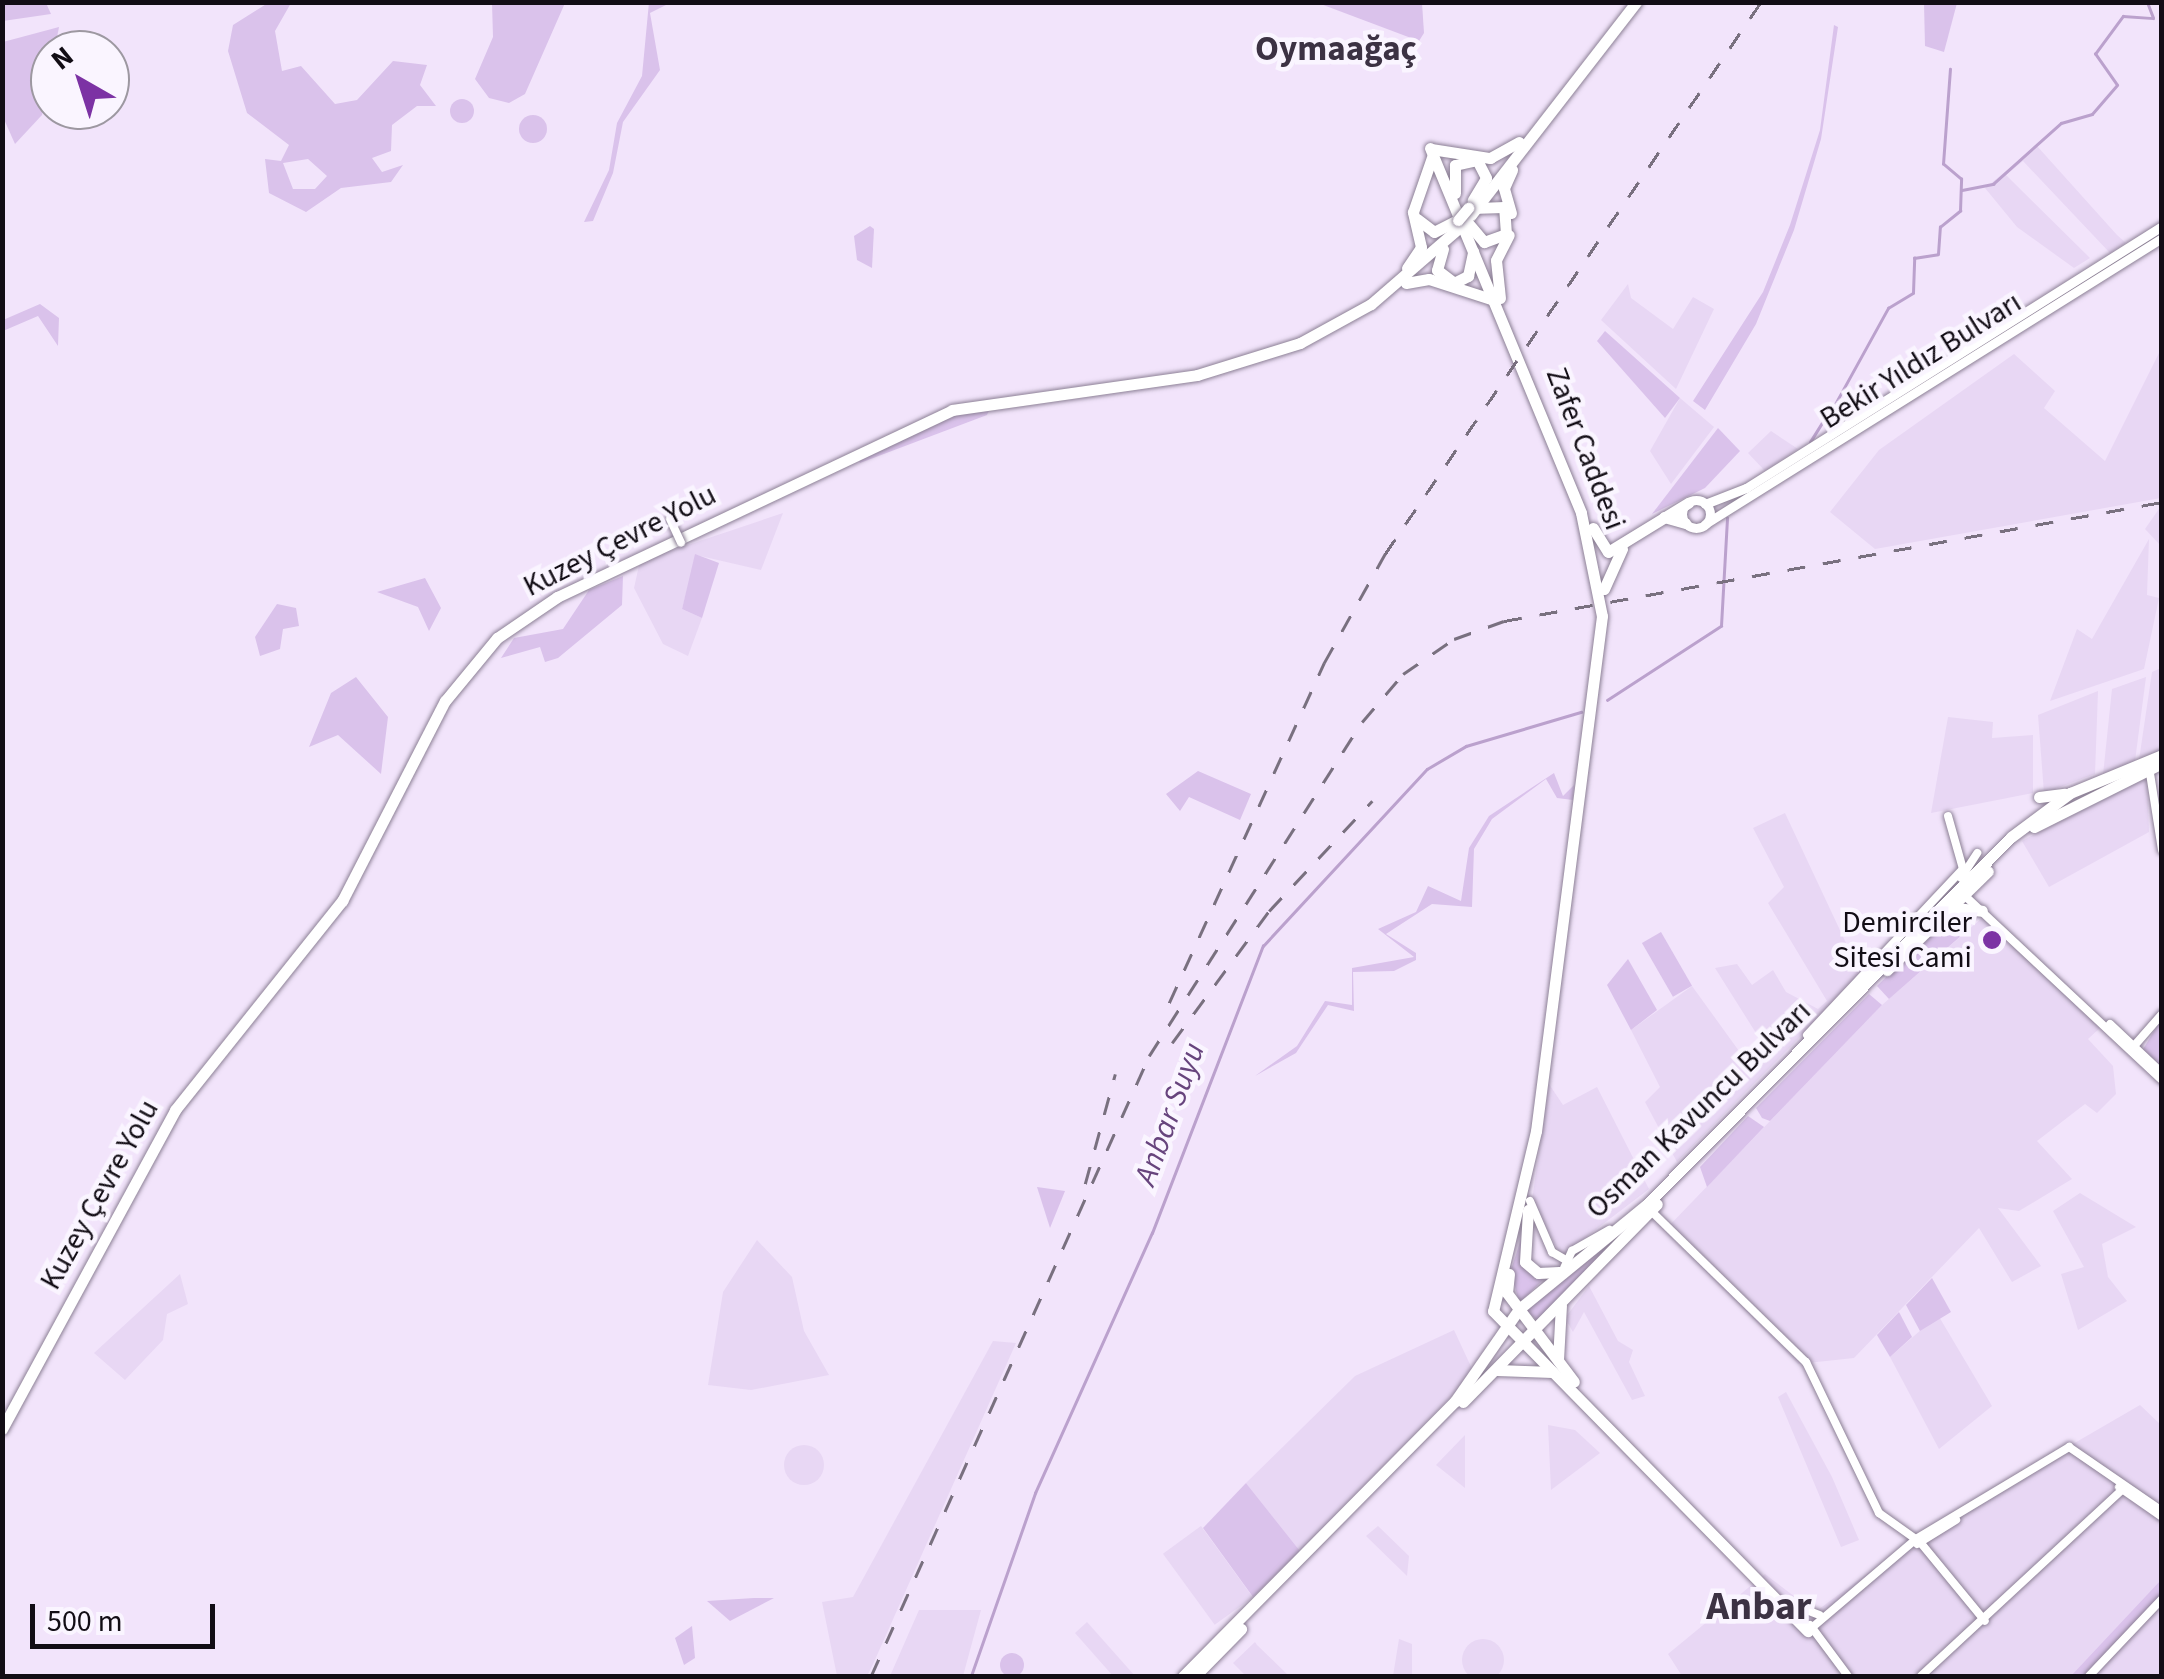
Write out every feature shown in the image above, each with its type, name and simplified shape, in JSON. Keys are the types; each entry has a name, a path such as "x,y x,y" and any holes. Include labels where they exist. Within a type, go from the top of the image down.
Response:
{"highway":[{"name":"Kuzey Çevre Yolu","path":"2,1429 169,1118 342,901 444,701 497,638 557,597 952,410 1221,370 1347,319 1465,220 1634,2"},
{"path":"1430,148 1452,159 1496,158 1534,130"},
{"path":"1499,305 1496,260 1513,222 1504,188 1534,130"},
{"path":"1430,148 1465,220"},
{"path":"1430,148 1465,220"},
{"path":"1369,300 1419,254 1413,212 1431,178 1430,148"},
{"path":"1455,193 1455,165 1476,160 1486,178 1465,220 1439,254 1439,274 1464,280 1473,250"},
{"name":"Kuzey Çevre Yolu","path":"2,1420 171,1108 327,916 446,690 514,619 951,406 1222,365 1298,340 1369,300 1465,220"},
{"name":"Zafer Caddesi","path":"1465,220 1473,250 1587,515 1604,589 1599,707"},
{"name":"Zafer Caddesi","path":"1465,220 1590,541 1604,638 1599,707"},
{"path":"1347,319 1418,278 1480,290 1499,305"},
{"path":"1587,515 1608,552 1688,502"},
{"path":"1604,589 1612,560 1642,529 1665,517 1685,523"},
{"path":"1562,1266 1541,1274 1525,1262 1529,1204 1599,707"},
{"path":"1183,1676 1464,1390 1494,1342 1524,1206 1599,707"},
{"name":"Osman Kavuncu Bulvarı","path":"1499,1322 1519,1309 1562,1266 1648,1208 1659,1189 1908,929 1964,890 2064,806 2158,761"},
{"name":"Osman Kavuncu Bulvarı","path":"1195,1676 1564,1300 1648,1208 1947,912 1981,859 1996,852 2070,793 2158,761"},
{"path":"2039,797 2070,793"},
{"path":"1964,890 1982,908"},
{"path":"1947,912 1982,908"},
{"path":"1529,1204 1506,1282 1519,1309 1536,1327 1558,1371"},
{"path":"1558,1371 1554,1336 1564,1300"},
{"path":"1499,1322 1558,1371 1796,1606 1810,1628"},
{"path":"1492,1373 1525,1365 1558,1371"},
{"path":"1676,1488 1810,1628"}],"main road":[{"name":"Bekir Yıldız Bulvarı","path":"1705,504 1746,488 2162,226"},
{"name":"Bekir Yıldız Bulvarı","path":"1705,524 2162,238"},
{"path":"1688,502 1705,504 1705,524 1685,523 1688,502"}],"street":[{"path":"670,519 682,544"},
{"path":"2158,761 2162,850"},
{"path":"1934,903 1963,869 1948,816"},
{"path":"1962,856 1981,859"},
{"path":"1908,929 1981,859"},
{"path":"1964,890 2162,1076"},
{"path":"1982,908 2162,1076"},
{"path":"2134,1046 2162,1014"},
{"path":"1529,1204 1562,1266 1659,1189"},
{"path":"1648,1208 1802,1360 1877,1511 1916,1542 1984,1620"},
{"path":"1810,1628 1916,1542 2069,1447 2162,1514"},
{"path":"1924,1676 2125,1490"},
{"path":"1810,1628 1916,1542"},
{"path":"2092,1676 2162,1602"},
{"path":"1796,1606 1823,1614"},
{"path":"1810,1628 1844,1676"}],"shaded area":[{"path":"3,2 46,3 51,14 3,21"},
{"path":"649,2 670,3 650,13 660,70 623,122 613,173 593,221 584,222 609,170 617,123 642,76"},
{"path":"268,3 291,3 275,31 282,71 301,66 335,104 357,100 393,61 427,65 420,85 436,106 417,106 392,125 391,151 372,158 382,172 403,165 391,182 341,188 306,212 269,193 265,159 281,161 289,145 247,113 228,51 233,25","holes":["308,159 327,176 315,189 293,189 283,163"]},
{"path":"492,3 565,3 525,94 509,103 489,98 475,79 493,37"},
{"path":"1318,3 1422,3 1424,33 1419,41"},
{"path":"1924,3 1957,3 1944,52 1925,46"},
{"path":"1834,25 1838,27 1821,139 1794,230 1756,324 1705,410 1693,401 1763,292 1790,225 1820,130"},
{"path":"30,35 30,128 15,144 3,117 3,42"},
{"path":"462,99 474,111 462,123 450,111"},
{"path":"533,115 543,119 547,129 543,139 533,143 523,139 519,129 523,119"},
{"path":"2037,146 2126,243 2110,253 2023,161 2006,175 2090,258 2074,268 2017,227 1985,188"},
{"path":"870,226 874,229 872,268 857,260 854,236"},
{"path":"1628,284 1631,298 1673,329 1693,297 1714,309 1676,389 1601,320"},
{"path":"40,304 59,318 58,346 38,316 3,331 3,320"},
{"path":"1605,331 1680,398 1665,418 1597,341"},
{"path":"2161,349 2161,498 1875,549 1830,512 1879,450 2014,354 2055,391 2044,408 2105,461"},
{"path":"1680,398 1714,427 1671,484 1650,451"},
{"path":"993,401 987,415 860,463 856,455"},
{"path":"1718,428 1740,451 1705,488 1652,514"},
{"path":"1771,431 1798,449 1765,471 1748,453"},
{"path":"2162,506 2161,546 2145,529"},
{"path":"783,513 761,570 696,555 682,609 702,618 688,656 663,644 634,588 640,561"},
{"path":"2149,539 2147,595 2159,598 2144,669 2050,701 2077,629 2092,639"},
{"path":"695,554 719,563 702,618 682,609"},
{"path":"623,576 622,605 558,658 545,662 540,647 501,658 514,638 563,629 589,590"},
{"path":"425,578 441,608 429,631 418,607 377,592"},
{"path":"277,604 296,608 299,626 283,629 280,649 260,656 255,637"},
{"path":"2161,668 2161,752 2139,760 2152,672"},
{"path":"356,677 388,717 381,774 338,735 309,747 331,693"},
{"path":"2146,677 2135,761 2103,775 2112,689"},
{"path":"2098,691 2095,774 2044,793 2038,715"},
{"path":"1948,717 1993,722 1992,738 2033,735 2033,793 1931,813"},
{"path":"1198,771 1251,794 1240,820 1189,797 1180,811 1166,794"},
{"path":"1554,773 1563,796 1574,785 1573,800 1557,798 1546,779 1492,819 1474,849 1472,907 1432,904 1386,934 1416,953 1416,960 1394,971 1353,972 1354,1011 1328,1005 1296,1053 1255,1076 1297,1046 1325,1001 1352,1005 1352,968 1414,957 1378,929 1416,912 1428,886 1461,901 1469,848 1489,816"},
{"path":"2147,774 2149,832 2049,887 2022,841"},
{"path":"1785,813 1861,975 1677,1162 1645,1102 1660,1087 1631,1030 1692,986 1752,1069 1749,1047 1761,1041 1715,968 1737,964 1752,985 1773,970 1786,992 1818,1009 1827,1001 1768,903 1784,887 1753,828"},
{"path":"1982,918 2101,1027 2088,1039 2113,1066 2116,1094 2097,1113 2085,1104 2037,1141 2072,1179 2019,1211 1998,1208 2041,1266 2012,1282 1979,1228 1854,1358 1798,1364 1665,1230 1882,1005"},
{"path":"1966,921 1970,928 1889,999 1877,986 1938,926"},
{"path":"1661,932 1692,986 1673,997 1642,943"},
{"path":"1628,959 1657,1010 1631,1030 1607,985"},
{"path":"1869,994 1882,1005 1770,1121 1762,1118 1756,1108"},
{"path":"2161,1019 2161,1069 2142,1051"},
{"path":"1549,1084 1563,1105 1597,1087 1649,1189 1561,1256 1532,1200"},
{"path":"1748,1116 1764,1127 1707,1187 1700,1167"},
{"path":"1037,1187 1065,1191 1050,1228"},
{"path":"2080,1193 2136,1227 2102,1244 2108,1277 2127,1301 2078,1330 2061,1274 2084,1267 2053,1211"},
{"path":"1651,1204 1538,1321 1523,1308"},
{"path":"1522,1236 1521,1255 1546,1277 1519,1303 1511,1270"},
{"path":"757,1240 792,1277 804,1331 829,1375 751,1390 708,1385 723,1292"},
{"path":"180,1274 188,1304 167,1314 163,1340 125,1380 94,1353"},
{"path":"1932,1278 1951,1312 1920,1331 1906,1305"},
{"path":"1589,1286 1618,1341 1633,1350 1629,1362 1645,1396 1632,1400 1584,1312 1573,1332 1565,1318"},
{"path":"1899,1312 1912,1337 1890,1357 1877,1335"},
{"path":"1938,1315 1992,1406 1939,1449 1890,1357"},
{"path":"1454,1330 1474,1373 1300,1551 1246,1483 1355,1376"},
{"path":"993,1341 1016,1343 874,1662 867,1676 837,1676 822,1602 853,1597"},
{"path":"1786,1392 1832,1477 1859,1540 1841,1547 1778,1397"},
{"path":"2140,1405 2161,1425 2161,1676 1682,1676 1668,1654 1765,1574 1815,1612 1932,1526"},
{"path":"1548,1425 1575,1430 1600,1453 1551,1490"},
{"path":"1465,1435 1465,1488 1436,1465"},
{"path":"804,1445 818,1451 824,1465 818,1479 804,1485 790,1479 784,1465 790,1451"},
{"path":"1246,1483 1300,1551 1253,1597 1203,1528"},
{"path":"1201,1526 1253,1597 1215,1625 1163,1554"},
{"path":"1378,1526 1409,1556 1407,1576 1366,1536"},
{"path":"2161,1580 2161,1595 2084,1676 2071,1676"},
{"path":"774,1598 730,1621 707,1601"},
{"path":"919,1610 981,1610 963,1676 890,1676"},
{"path":"1087,1622 1135,1676 1113,1676 1075,1633"},
{"path":"692,1626 695,1658 684,1665 675,1638"},
{"path":"1399,1639 1412,1644 1412,1676 1393,1676"},
{"path":"1483,1639 1498,1645 1504,1660 1498,1675 1483,1681 1468,1675 1462,1660 1468,1645"},
{"path":"1255,1642 1289,1676 1246,1676 1233,1663"},
{"path":"1012,1653 1024,1665 1012,1677 1000,1665"}],"waterway":[{"path":"1962,190 1993,184 2061,123 2092,114 2117,85 2095,54 2123,16 2153,18 2147,2"},
{"path":"1834,406 1888,308 1913,293 1914,258 1938,254 1940,227 1960,211 1961,179 1943,164 1950,69"},
{"path":"1947,367 2162,232"},
{"path":"1866,418 1894,400"},
{"path":"1810,442 1831,409"},
{"path":"1832,439 1843,432"},
{"path":"1607,700 1721,626 1727,518"},
{"name":"Anbar Suyu","path":"971,1676 1035,1493 1152,1233 1263,946 1427,769 1466,746 1581,712"}],"railway":[{"path":"1169,1003 1324,663 1385,554 1761,2"},
{"path":"871,1676 1149,1056 1362,722 1403,674 1454,639 1504,621 2162,502"},
{"path":"1172,1043 1269,911 1372,801"},
{"path":"1085,1184 1115,1074"}],"place":[{"name":"Demirciler Sitesi Cami","path":"1992,940"}],"district":[{"name":"Oymaağaç","path":"1336,49"},
{"name":"Anbar","path":"1759,1607"}]}
